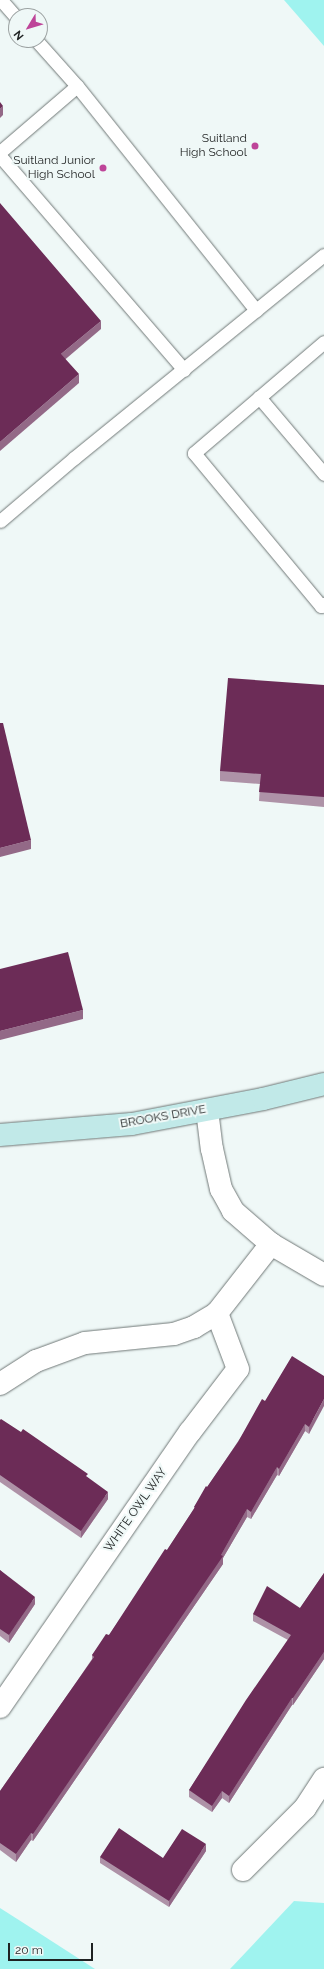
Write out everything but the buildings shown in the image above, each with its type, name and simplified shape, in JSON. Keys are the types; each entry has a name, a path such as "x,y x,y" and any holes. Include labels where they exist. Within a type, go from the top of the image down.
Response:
{"street":[{"name":"BROOKS DRIVE","path":"0,1135 132,1124 263,1099 324,1084"},
{"path":"207,1110 212,1148 221,1189 234,1211 272,1244 324,1275"},
{"path":"0,1384 36,1361 85,1343 174,1334 194,1327 217,1313 272,1244"},
{"name":"WHITE OWL WAY","path":"1,1704 190,1432 238,1369 217,1313"},
{"path":"243,1870 305,1808 324,1779"}],"lane":[{"path":"2,0 9,8"},
{"path":"43,48 77,86 256,310"},
{"path":"0,152 77,86"},
{"path":"0,156 184,370"},
{"path":"0,521 74,458 324,255"},
{"path":"323,346 259,397 194,453 321,606 324,604"},
{"path":"259,397 324,474"}],"shaded area":[{"path":"284,0 324,0 324,46"},
{"path":"294,1901 324,1903 324,1969 230,1969"},
{"path":"0,1908 22,1922 95,1969 0,1969"}],"place":[{"name":"Suitland High School","path":"255,146"},
{"name":"Suitland Junior High School","path":"103,168"}]}
